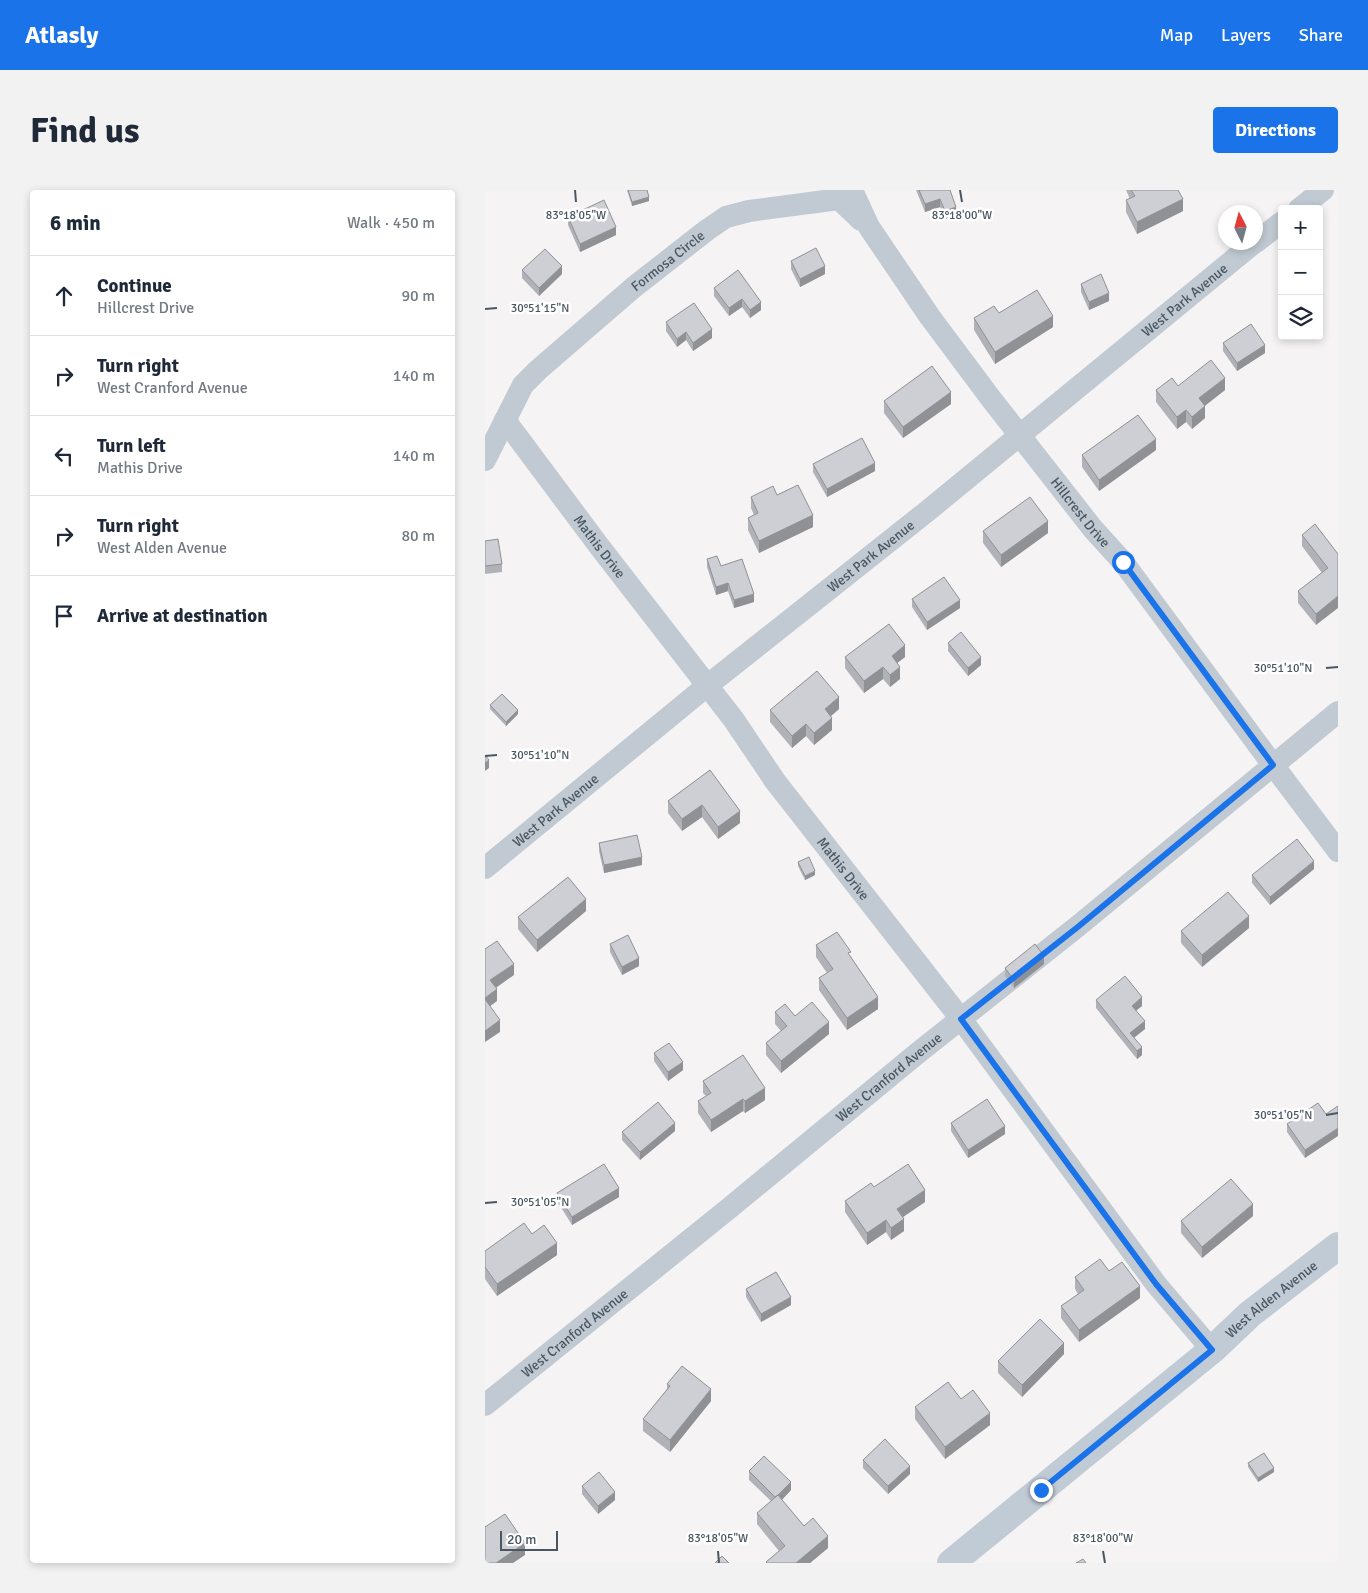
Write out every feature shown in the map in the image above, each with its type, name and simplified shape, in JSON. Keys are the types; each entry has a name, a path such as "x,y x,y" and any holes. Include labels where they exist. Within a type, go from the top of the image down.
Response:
{"street":[{"name":"Hillcrest Drive","path":"853,190 869,227 930,317 1093,529 1123,562 1338,851"},
{"path":"1304,205 1323,190"},
{"name":"Formosa Circle","path":"505,420 523,385 538,370 634,288 726,217 749,211 839,199 869,227"},
{"name":"West Park Avenue","path":"1263,236 1278,225"},
{"name":"West Park Avenue","path":"485,868 707,685 1020,435 1245,250"},
{"path":"485,460 505,420"},
{"name":"Mathis Drive","path":"505,420 599,546 734,720 775,781 961,1019 1156,1284 1212,1350"},
{"name":"West Cranford Avenue","path":"485,1405 961,1019 1079,926 1338,712"},
{"name":"West Alden Avenue","path":"951,1563 1212,1350 1250,1314 1338,1246"}],"building":[{"path":"628,190 647,190 649,197 632,202"},
{"path":"919,190 950,190 956,207 945,211 940,199 925,204"},
{"path":"1131,190 1178,190 1183,199 1137,222 1126,200 1135,196"},
{"path":"604,200 616,227 580,244 568,217"},
{"path":"816,248 825,266 800,279 791,261"},
{"path":"545,249 562,266 539,288 522,270"},
{"path":"738,270 761,302 750,310 742,299 729,308 714,288"},
{"path":"1101,274 1109,293 1089,302 1081,284"},
{"path":"1037,290 1053,316 995,352 974,318 994,306 999,313"},
{"path":"694,303 712,329 693,343 686,332 677,339 666,322"},
{"path":"1251,324 1265,345 1237,363 1223,343"},
{"path":"1211,360 1225,378 1199,398 1205,406 1192,417 1186,410 1177,417 1156,390 1172,378 1178,386"},
{"path":"932,366 951,392 903,427 884,401"},
{"path":"1138,415 1156,439 1099,480 1082,455"},
{"path":"862,438 875,463 827,489 813,464"},
{"path":"798,485 813,515 759,541 748,518 758,513 751,497 773,486 777,495"},
{"path":"1030,497 1048,521 1001,555 983,531"},
{"path":"1315,524 1338,554 1338,596 1316,614 1298,591 1328,568 1302,535"},
{"path":"498,539 502,564 485,566 485,541"},
{"path":"717,556 721,566 742,559 754,594 734,600 728,583 716,587 707,559"},
{"path":"944,577 960,600 927,622 912,599"},
{"path":"889,624 905,645 892,656 900,667 890,675 883,667 864,681 845,657"},
{"path":"961,632 981,657 968,668 948,643"},
{"path":"817,671 839,697 825,709 832,718 814,733 806,724 792,736 770,710"},
{"path":"502,694 518,710 506,722 490,705"},
{"path":"485,755 489,760 485,763"},
{"path":"710,770 740,811 718,827 702,805 682,819 668,801"},
{"path":"637,835 642,857 604,865 599,843"},
{"path":"1297,839 1314,861 1270,897 1252,875"},
{"path":"809,857 815,871 805,876 798,862"},
{"path":"568,877 586,899 537,940 518,917"},
{"path":"1228,892 1249,916 1202,955 1181,931"},
{"path":"837,932 851,952 848,953 878,997 847,1018 819,978 833,969 816,945"},
{"path":"628,935 639,958 622,967 610,944"},
{"path":"497,941 514,964 490,980 497,989 485,998 485,949"},
{"path":"1035,944 1044,956 1014,980 1005,968"},
{"path":"1125,976 1142,997 1132,1006 1145,1021 1130,1033 1142,1047 1137,1051 1096,1000"},
{"path":"485,999 500,1020 485,1031"},
{"path":"812,1002 829,1022 781,1061 766,1043 787,1026 775,1012 785,1004 795,1016"},
{"path":"669,1043 683,1062 668,1072 654,1053"},
{"path":"743,1055 765,1088 745,1101 743,1099 711,1120 698,1101 711,1093 703,1081"},
{"path":"987,1099 1005,1126 968,1150 951,1123"},
{"path":"658,1102 675,1123 640,1152 622,1132"},
{"path":"1318,1103 1326,1114 1338,1106 1338,1128 1305,1150 1287,1124"},
{"path":"604,1164 619,1188 572,1217 557,1193"},
{"path":"908,1164 925,1190 897,1209 904,1219 891,1228 886,1220 867,1233 845,1201 871,1183 874,1187"},
{"path":"1231,1179 1253,1204 1202,1247 1181,1221"},
{"path":"524,1223 532,1234 544,1225 557,1243 497,1284 485,1267 485,1251"},
{"path":"1100,1259 1109,1271 1122,1262 1140,1286 1079,1330 1061,1306 1084,1290 1075,1277"},
{"path":"776,1272 791,1297 761,1314 746,1289"},
{"path":"1040,1319 1064,1343 1022,1385 998,1361"},
{"path":"682,1366 711,1389 670,1440 643,1419 670,1386 667,1384"},
{"path":"948,1382 961,1399 973,1390 990,1413 945,1447 915,1407"},
{"path":"885,1439 910,1466 888,1486 863,1460"},
{"path":"1264,1453 1274,1468 1258,1478 1248,1463"},
{"path":"764,1456 791,1482 775,1497 749,1471"},
{"path":"599,1472 615,1492 598,1506 582,1486"},
{"path":"778,1495 804,1526 813,1518 828,1536 796,1563 766,1562 785,1546 757,1513"},
{"path":"505,1514 525,1543 496,1563 485,1563 485,1527"},
{"path":"722,1556 729,1563 715,1563"},
{"path":"1083,1559 1086,1563 1076,1563"}],"route":[{"path":"1041,1490 1212,1350 1156,1284 961,1019 1079,926 1273,765 1123,562"}]}
